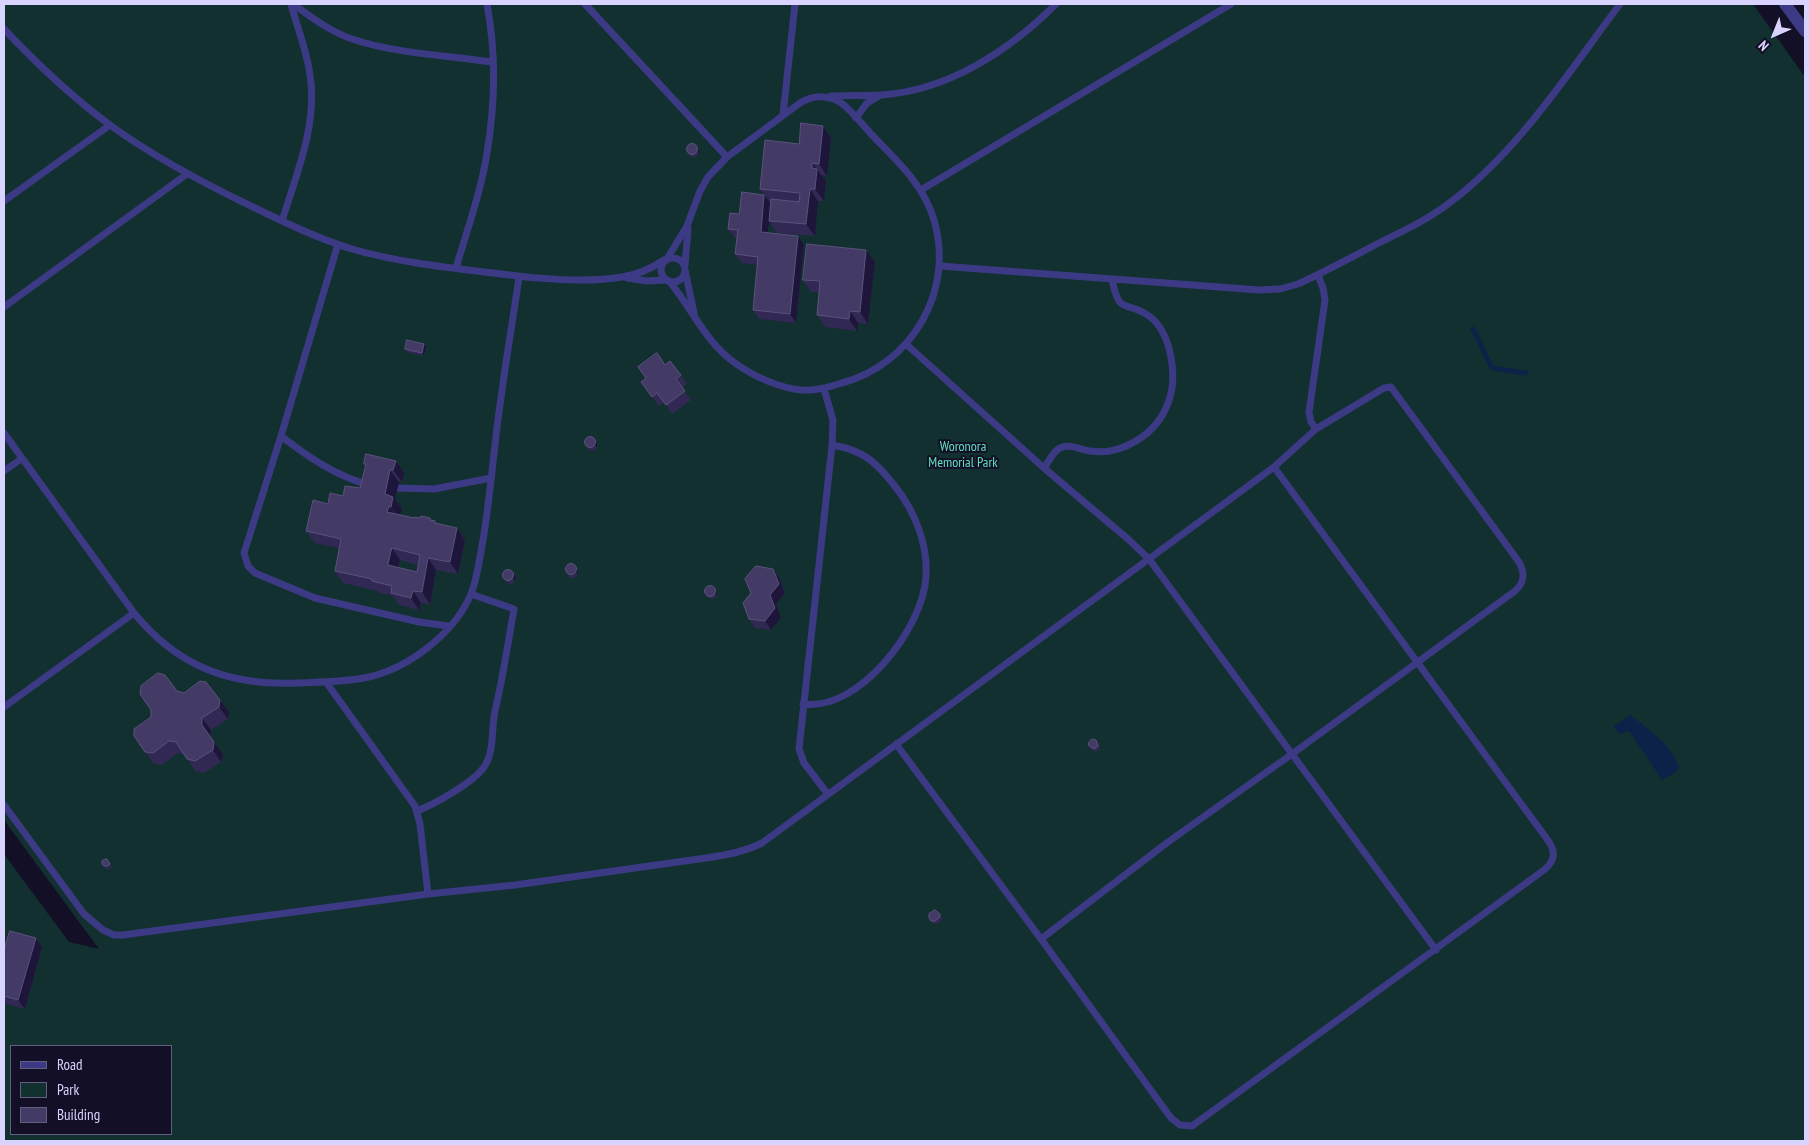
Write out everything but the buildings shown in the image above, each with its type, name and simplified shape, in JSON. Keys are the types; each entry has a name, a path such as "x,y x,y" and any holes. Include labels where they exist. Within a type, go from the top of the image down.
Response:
{"street":[{"path":"1786,4 1805,31"}],"lane":[{"path":"292,4 330,28 361,42 415,52 492,62"},
{"path":"282,221 306,138 312,96 308,62 292,4"},
{"path":"456,268 487,153 493,91 490,23 487,4"},
{"path":"585,4 727,157"},
{"path":"783,115 795,4"},
{"path":"823,97 839,101 921,190 937,230 940,266 936,288 928,311 906,345 886,364 852,381 824,388 801,390 749,372 734,363 706,336 690,309 661,275 660,270 689,221 704,184 727,157 808,98 823,97 881,95 915,90 930,85 976,66 1019,37 1056,4"},
{"path":"921,190 1232,4"},
{"path":"940,266 1259,290 1290,286 1318,275 1423,221 1478,180 1521,134 1620,4"},
{"path":"4,29 52,78 110,125 148,151 187,174 282,221 338,244 390,257 519,277 578,279 622,277 647,281 668,281 678,280 682,277 685,269 689,221"},
{"path":"856,118 868,103 881,95"},
{"path":"4,201 110,125"},
{"path":"4,306 187,174"},
{"path":"338,244 244,553 245,562 251,570 261,576 315,598 419,622 449,626"},
{"path":"622,277 652,267 665,260 677,258 683,263 685,269 696,321"},
{"path":"1316,430 1311,422 1309,412 1325,296 1318,275"},
{"path":"4,433 134,613 166,645 194,664 214,673 240,680 261,683 326,682 365,678 399,666 424,650 461,612 470,594 478,568 519,277"},
{"path":"1044,468 1052,456 1062,447 1068,446 1099,452 1113,451 1131,444 1152,427 1163,414 1168,403 1174,371 1172,359 1163,337 1157,325 1150,317 1119,303 1112,280"},
{"path":"906,345 1044,468 1137,546 1149,559 1436,950"},
{"path":"824,388 832,420 832,445 799,742 800,754 804,764 827,794"},
{"path":"4,805 79,909 97,926 114,934 123,935 428,894 514,885 736,854 762,843 1274,467 1316,430 1384,388 1391,388 1522,569 1523,579 1517,590 1168,842 1041,939"},
{"path":"281,436 324,466 351,479 372,486"},
{"path":"803,704 822,704 840,697 860,685 878,669 892,654 908,631 922,597 925,584 926,559 923,541 918,525 903,497 885,474 869,458 853,450 832,445"},
{"path":"4,471 21,459"},
{"path":"896,744 1177,1124 1188,1126 1202,1120 1436,950 1552,863 1553,847 1274,467"},
{"path":"398,488 434,489 491,478"},
{"path":"417,811 434,804 473,778 484,767 490,753 495,713 500,695 514,609 470,594"},
{"path":"4,707 134,613"},
{"path":"326,682 408,794 417,811 428,894"}],"green space":[{"name":"Woronora Memorial Park","path":"4,4 1753,4 1805,77 1805,1141 4,1141 4,854 69,942 99,949 4,820"}],"water":[{"path":"1630,715 1659,738 1671,751 1679,767 1675,773 1662,780 1629,731 1620,734 1613,727"}],"waterway":[{"path":"1473,329 1492,368 1526,373"}]}
